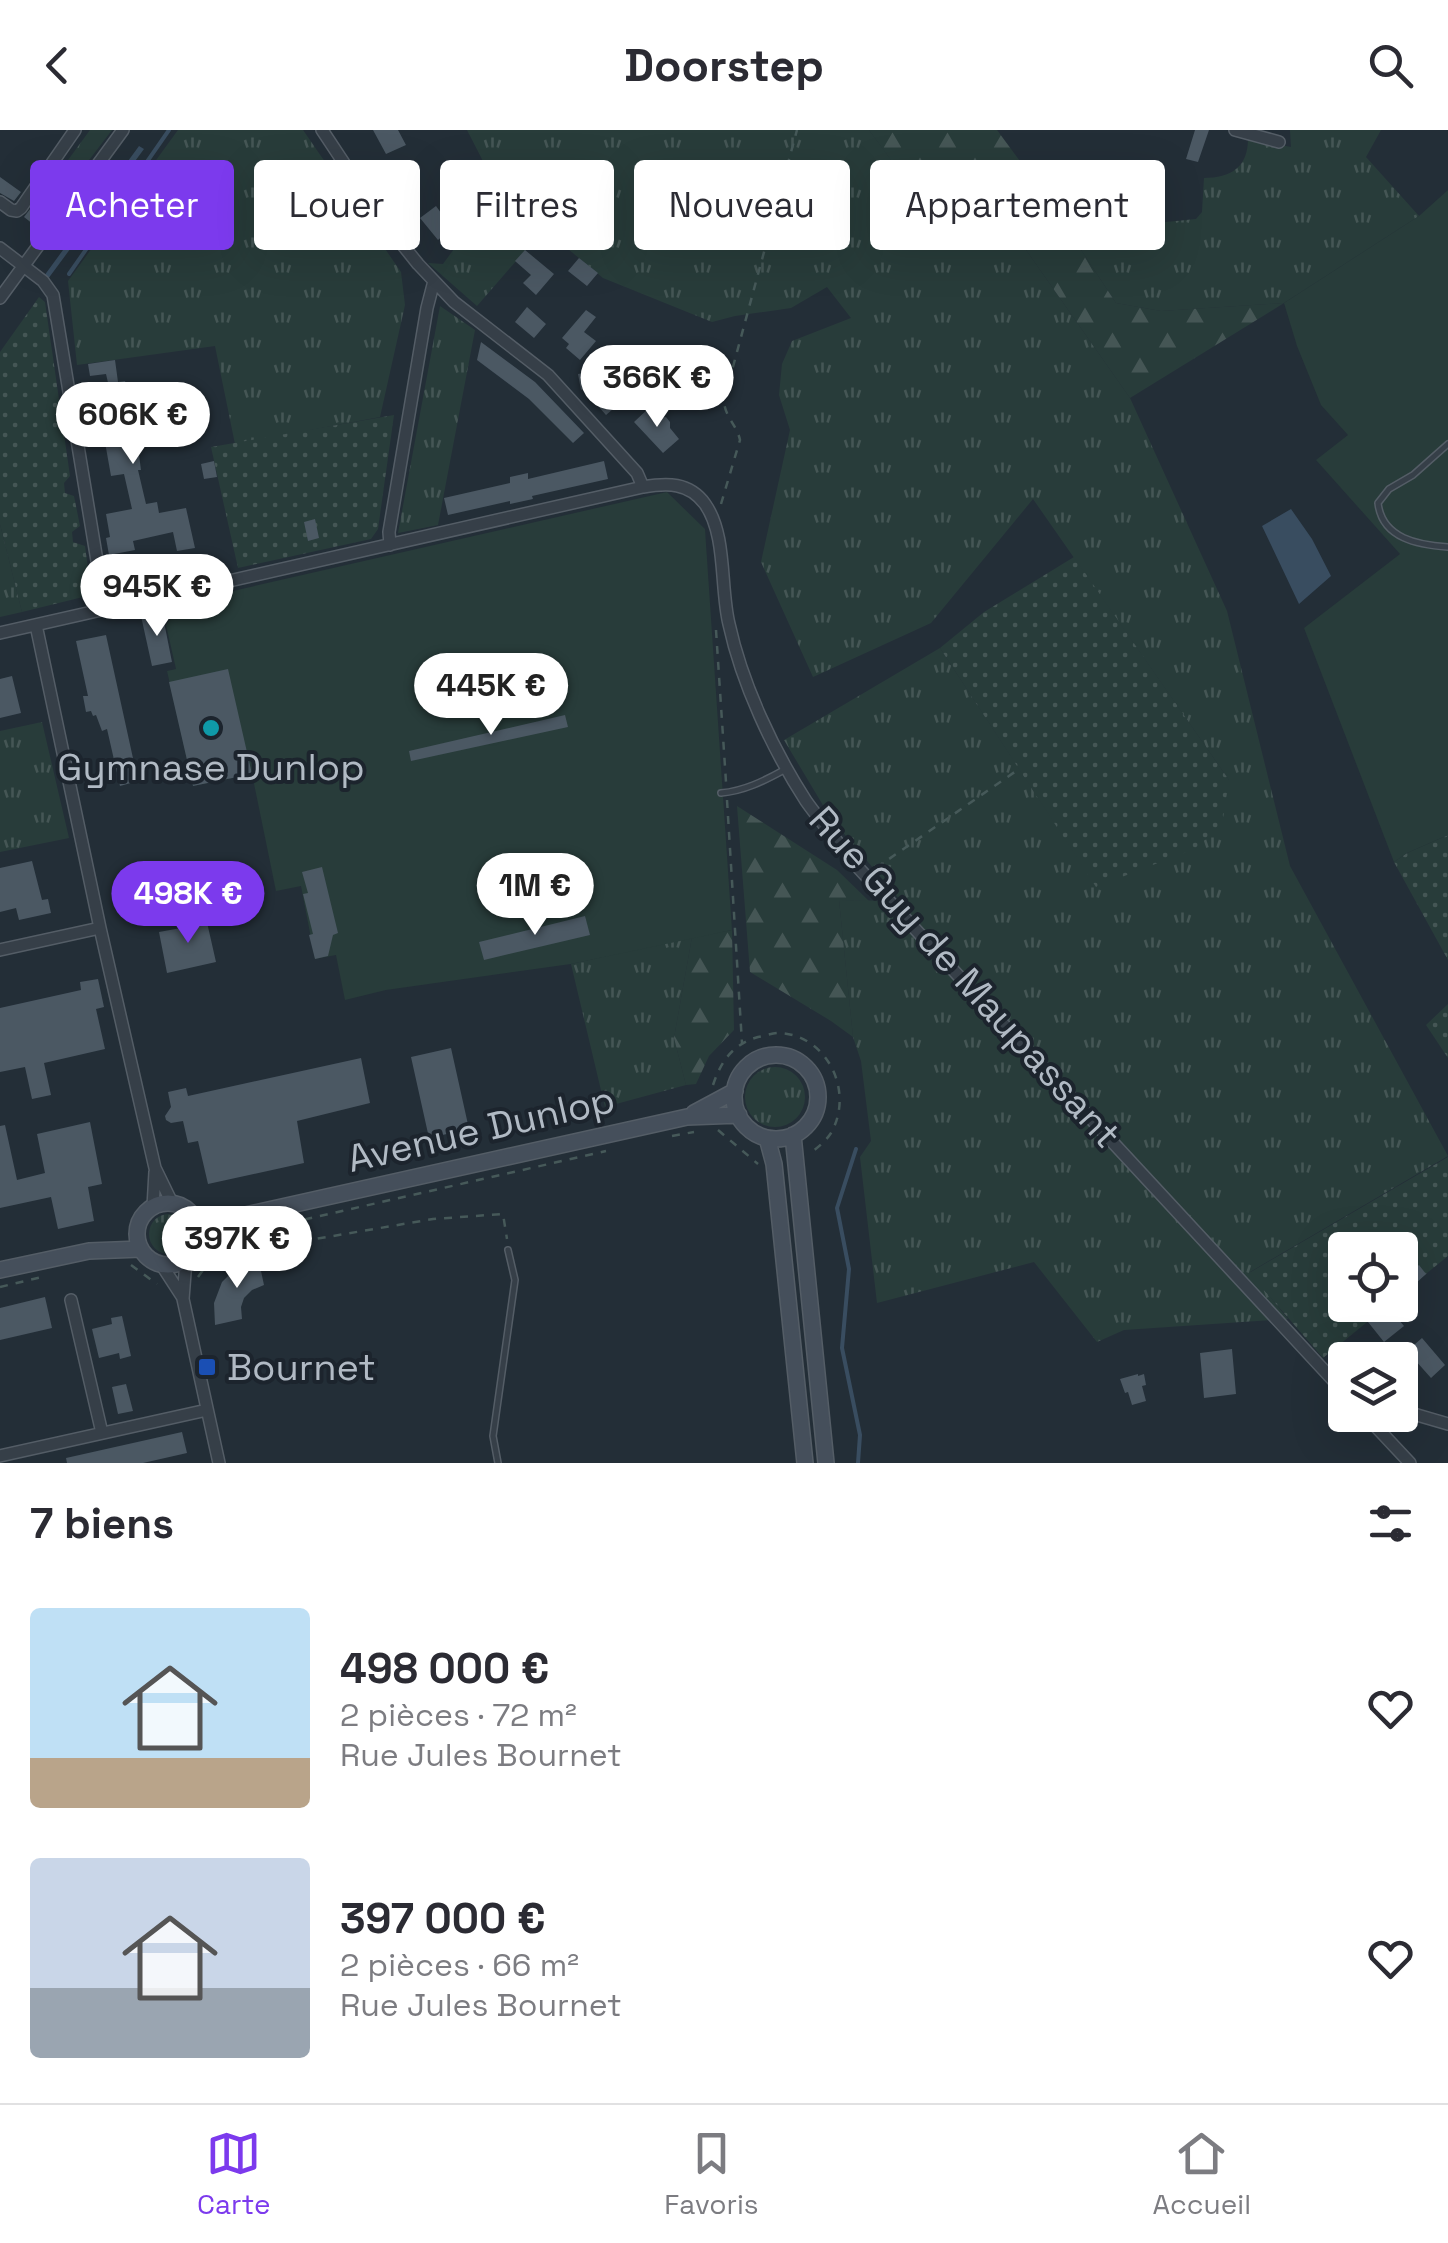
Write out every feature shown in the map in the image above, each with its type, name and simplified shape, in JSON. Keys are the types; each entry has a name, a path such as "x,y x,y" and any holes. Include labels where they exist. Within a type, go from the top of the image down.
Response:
{"street":[{"path":"0,202 11,210 21,208 75,130"},
{"path":"0,298 123,130"},
{"path":"322,130 377,213 434,282 555,382 636,473 642,487"},
{"path":"1235,130 1279,142"},
{"path":"0,248 48,286 53,295 106,609"},
{"path":"390,545 389,532 434,282"},
{"path":"0,633 642,487 680,485 694,492 707,506 714,522"},
{"name":"Rue Guy de Maupassant","path":"714,522 728,623 742,668 772,742 806,801 865,876 1328,1375"},
{"path":"36,625 155,1168 172,1203"},
{"path":"0,950 100,928"},
{"path":"774,1055 789,1057 812,1074 818,1102 805,1128 793,1135 768,1138 746,1126 738,1115 735,1091 748,1066 774,1055"},
{"name":"Avenue Dunlop","path":"687,1116 735,1091"},
{"name":"Avenue Dunlop","path":"194,1217 232,1218 687,1116 738,1115"},
{"path":"793,1135 826,1463"},
{"path":"768,1138 766,1164 805,1463"},
{"path":"152,1207 155,1168"},
{"path":"178,1282 200,1232 194,1217 180,1205 152,1207 137,1230 141,1249 161,1264 186,1260"},
{"name":"Avenue Dunlop","path":"199,1241 232,1218"},
{"path":"90,1251 137,1230"},
{"path":"0,1270 90,1251 141,1249"},
{"path":"161,1264 178,1282 183,1298 219,1463"},
{"path":"71,1300 102,1434"},
{"path":"0,1456 207,1410"},
{"path":"1418,1415 1448,1424"},
{"path":"1381,1432 1410,1463"}],"lane":[{"path":"1448,444 1413,475 1389,489 1378,503 1383,520 1401,538 1414,544 1448,547"},
{"path":"722,793 736,791 787,768"},
{"path":"498,1463 493,1436 515,1280 508,1250"}],"path":[{"path":"714,522 740,440 724,409 724,400 796,130"},
{"path":"865,876 1019,769"},
{"path":"742,1043 779,1032 797,1038 830,1062 838,1079 841,1105 831,1134 812,1153 794,1161"},
{"path":"715,1128 766,1164"},
{"path":"664,1138 698,1131"},
{"path":"128,1262 160,1285 197,1278 232,1236 612,1150"},
{"path":"269,1228 274,1246 433,1219 503,1214 508,1250"},
{"path":"0,1286 51,1275"}],"green space":[{"path":"90,130 112,130 89,160 68,160"},
{"path":"178,130 303,130 324,160 254,160 254,250 386,250 401,272 405,305 380,417 235,444 215,346 77,365 68,281 91,250 234,250 234,160 156,160"},
{"path":"467,130 869,130 891,160 870,160 870,250 1026,250 1130,398 1227,611 1290,866 1448,1156 1250,1272 1288,1319 1124,1330 1097,1342 1034,1262 877,1303 860,1157 871,1141 861,1061 853,1037 839,900 901,901 830,817 784,740 940,648 1096,886 1229,780 1033,499 931,623 813,677 761,562 790,430 779,395 782,364 792,341 851,318 827,287 791,308 712,322 603,278 569,250 614,250 614,160 482,160"},
{"path":"869,130 997,130 1019,160 891,160"},
{"path":"1290,130 1381,130 1366,157 1419,216 1284,303 1161,311 1116,303 1081,250 1165,250 1165,222 1196,219 1202,212 1204,178 1236,169 1245,157 1248,139 1291,147"},
{"path":"1448,190 1448,835 1394,862 1304,628 1400,554 1316,460 1348,435 1321,405 1284,303 1419,216"},
{"path":"453,250 526,250 477,306 428,263 443,264"},
{"path":"1026,250 1081,250 1116,303 1161,311 1284,303 1130,398"},
{"path":"39,297 45,302 70,476 64,483 65,493 74,496 80,526 72,532 73,542 85,546 90,583 83,597 22,612 0,524 0,352"},
{"path":"440,306 475,330 438,525 398,533"},
{"path":"394,415 378,529 371,539 238,568 211,447"},
{"path":"667,492 705,529 732,930 571,964 386,990 345,1000 336,955 315,959 301,886 276,891 252,774 193,786 167,671 176,669 166,625 173,615 171,605"},
{"path":"0,524 22,612 0,617"},
{"path":"1074,557 1229,780 1222,825 1194,849 1096,887 940,648 984,612"},
{"path":"42,722 69,838 0,852 0,731"},
{"path":"737,806 837,870 869,901 839,900 853,1037 750,972"},
{"path":"1448,835 1448,960 1394,862"},
{"path":"732,930 734,1030 709,1056 696,1084 686,1085 674,1038 692,937"},
{"path":"692,937 674,1038 686,1085 605,1107 571,964"},
{"path":"1448,1004 1448,1058 1426,1025"},
{"path":"775,1067 796,1076 805,1097 796,1118 775,1127 754,1118 745,1097 754,1076"},
{"path":"1448,1157 1448,1256 1418,1280 1418,1232 1328,1232 1328,1322 1367,1322 1343,1342 1328,1342 1328,1354 1323,1358 1249,1273"},
{"path":"169,1214 183,1220 189,1234 183,1248 169,1254 155,1248 149,1234 155,1220"}],"water":[{"path":"139,146 144,149 136,160 129,160"},
{"path":"63,250 69,250 48,279 44,276"},
{"path":"1291,509 1331,576 1299,604 1262,526"}],"building":[{"path":"373,130 398,130 406,145 386,154"},
{"path":"1195,130 1209,130 1198,162 1186,159"},
{"path":"0,177 21,192 14,201 0,193"},
{"path":"436,206 440,212 440,238 438,240 420,218"},
{"path":"525,250 554,274 536,295 523,283 531,275 515,261"},
{"path":"579,258 598,273 587,286 568,271"},
{"path":"527,307 546,324 534,338 515,322"},
{"path":"586,310 596,317 584,332 596,341 580,360 566,348 569,344 562,338"},
{"path":"481,342 535,382 584,433 573,443 529,399 477,360"},
{"path":"115,360 118,382 125,381 127,388 142,385 146,408 161,406 163,419 135,424 138,470 146,504 157,502 159,513 186,508 195,548 177,551 173,532 133,541 135,550 109,555 106,514 132,509 124,474 111,476 100,414 94,416 92,403 112,400 106,374 90,376 88,364"},
{"path":"600,370 603,383 620,403 606,415 581,390 578,374"},
{"path":"650,407 660,418 666,417 679,439 663,453 634,422"},
{"path":"214,461 217,477 204,479 201,464"},
{"path":"604,461 608,479 532,496 533,499 448,515 444,498 510,483 510,477 528,473 528,479"},
{"path":"315,519 319,538 308,541 304,522"},
{"path":"162,612 172,662 152,666 141,616"},
{"path":"106,635 138,781 120,786 107,729 102,731 96,715 86,712 83,696 88,696 76,641"},
{"name":"Gymnase Dunlop","path":"228,669 252,774 193,786 169,682"},
{"path":"12,676 21,713 0,718 0,679"},
{"path":"565,715 568,727 411,761 409,751"},
{"path":"32,861 42,900 48,899 51,913 19,920 16,908 0,912 0,868"},
{"path":"322,867 338,933 333,935 328,956 315,959 302,872"},
{"path":"585,916 590,935 484,960 479,942"},
{"path":"206,918 216,962 167,973 159,932"},
{"path":"98,979 104,1007 96,1009 105,1049 44,1063 51,1095 32,1099 25,1067 0,1072 0,1008 81,990 80,982"},
{"path":"451,1048 469,1129 429,1138 411,1057"},
{"path":"361,1058 370,1103 297,1121 304,1163 208,1184 198,1141 188,1143 183,1121 166,1120 171,1107 168,1092 186,1088 188,1096"},
{"path":"90,1122 102,1184 88,1187 94,1221 58,1229 51,1197 0,1208 0,1126 5,1125 17,1180 45,1173 37,1134"},
{"path":"258,1257 264,1285 244,1298 242,1319 215,1325 214,1303 222,1282 240,1264"},
{"path":"1418,1266 1426,1274 1418,1281"},
{"path":"45,1297 52,1328 0,1340 0,1308"},
{"path":"122,1316 131,1356 120,1359 119,1353 99,1358 92,1329 112,1324 111,1318"},
{"path":"1368,1322 1401,1322 1404,1326 1384,1342"},
{"path":"1422,1338 1445,1365 1431,1378 1418,1363 1417,1342"},
{"path":"1232,1349 1236,1394 1204,1398 1200,1353"},
{"path":"1144,1374 1146,1401 1132,1405 1120,1379"},
{"path":"126,1384 133,1411 118,1414 112,1387"},
{"path":"182,1432 187,1453 143,1463 67,1463 66,1458"}],"waterway":[{"path":"69,274 169,130"},
{"path":"856,1149 837,1208 849,1269 842,1348 860,1435 858,1463"}],"place":[{"name":"Gymnase Dunlop","path":"211,728"},
{"name":"Bournet","path":"207,1367"}]}
